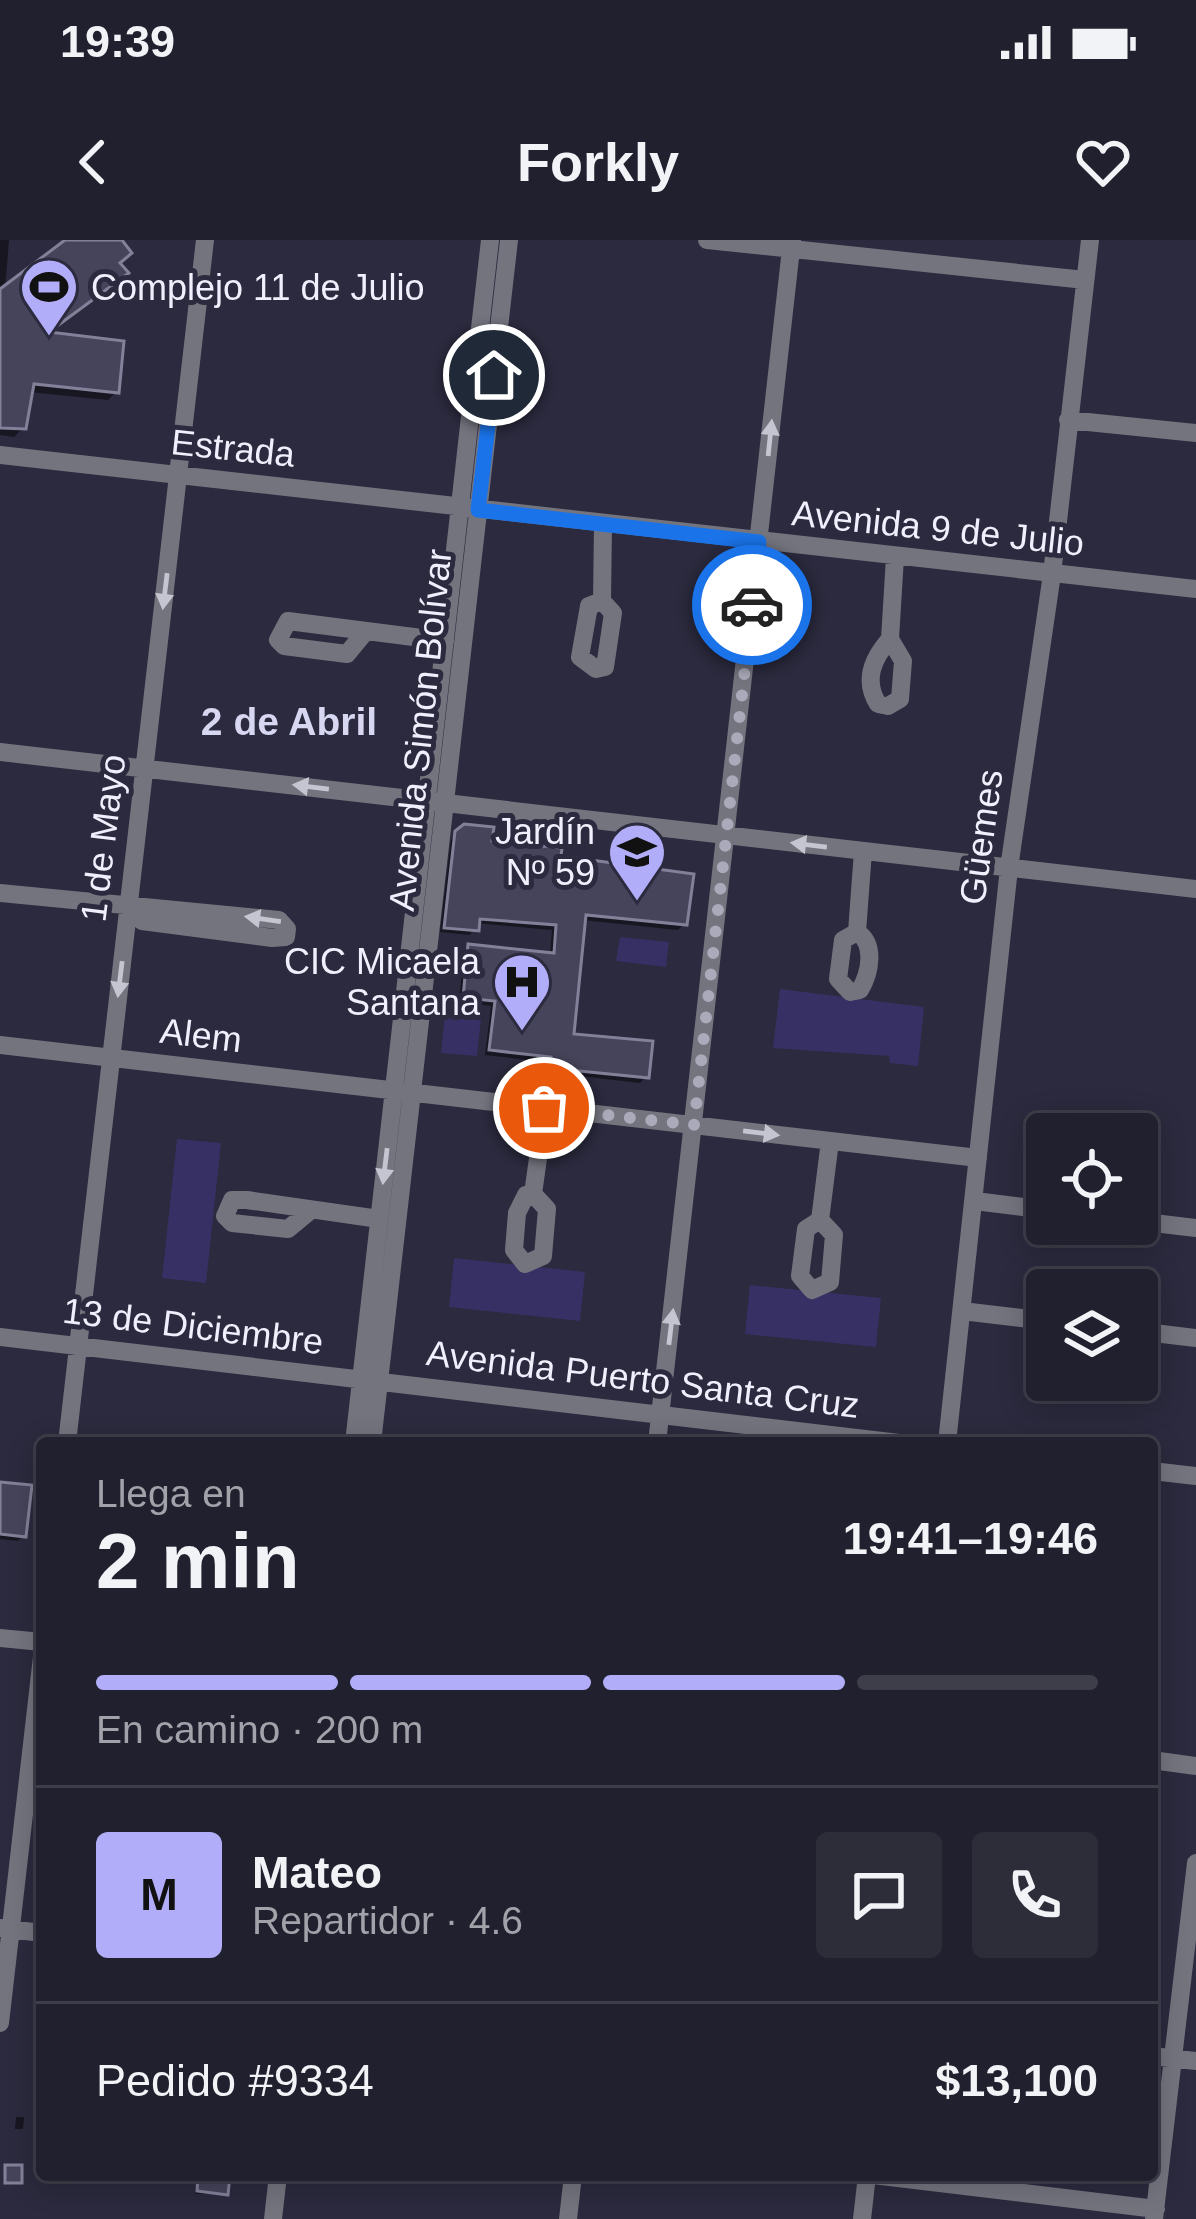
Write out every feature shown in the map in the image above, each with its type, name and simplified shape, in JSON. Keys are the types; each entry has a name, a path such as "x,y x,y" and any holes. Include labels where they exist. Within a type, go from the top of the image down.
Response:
{"street":[{"name":"1 de Mayo","path":"68,1437 206,240"},
{"name":"Avenida Simón Bolívar","path":"356,1437 370,1380 436,802 468,508 490,240"},
{"name":"Avenida Simón Bolívar","path":"436,802 445,641 509,240"},
{"path":"706,240 792,244 1085,280"},
{"name":"Güemes","path":"948,1437 1009,868 1052,574 1090,240"},
{"path":"658,1437 792,244"},
{"path":"1069,420 1196,433"},
{"name":"Estrada","path":"0,454 468,508"},
{"name":"Avenida 9 de Julio","path":"468,508 1196,589"},
{"path":"602,524 602,601"},
{"path":"890,639 896,557"},
{"path":"365,631 445,641"},
{"path":"0,752 1196,889"},
{"path":"857,932 863,851"},
{"path":"0,892 128,909 143,905 279,920 286,923 286,937 142,921 128,909"},
{"name":"Alem","path":"0,1045 978,1158"},
{"name":"Avenida Simón Bolívar","path":"372,1437 370,1380 379,1219 403,1092"},
{"path":"533,1194 544,1108"},
{"path":"820,1220 830,1141"},
{"path":"975,1201 1026,1207"},
{"path":"311,1210 379,1219"},
{"path":"1158,1223 1196,1228"},
{"path":"962,1311 1026,1319"},
{"path":"1158,1333 1196,1338"},
{"name":"13 de Diciembre","path":"0,1337 370,1380"},
{"name":"Avenida Puerto Santa Cruz","path":"370,1380 851,1437"},
{"path":"1158,1472 1196,1476"},
{"path":"0,1637 36,1641"},
{"path":"0,2023 5,1928 34,1789 36,1756"},
{"path":"1158,1761 1196,1766"},
{"path":"1158,2147 1162,2057 1193,1913 1196,1863"},
{"path":"5,1928 36,1932"},
{"path":"1162,2057 1196,2061"},
{"path":"273,2219 277,2181"},
{"path":"568,2219 572,2181"},
{"path":"862,2219 869,2181"},
{"path":"914,2181 1155,2214 1156,2181"}],"shaded area":[{"path":"620,937 669,942 666,967 616,961"},
{"path":"780,989 924,1007 918,1066 890,1063 889,1056 773,1048"},
{"path":"446,1006 482,1009 477,1056 441,1053"},
{"path":"177,1139 221,1143 206,1283 162,1278"},
{"path":"454,1258 585,1272 580,1321 449,1307"},
{"path":"750,1285 881,1298 876,1347 745,1334"}],"building":[{"name":"Complejo 11 de Julio","path":"65,240 122,240 132,253 120,263 129,273 49,332 124,341 119,393 34,384 26,429 0,428 0,289"},
{"path":"464,824 494,827 492,841 562,848 561,856 694,874 687,925 586,915 574,1034 653,1041 649,1078 549,1068 551,1057 489,1050 495,1001 463,998 468,944 554,953 556,925 480,919 479,931 444,928 455,831"},
{"path":"0,1482 32,1485 26,1537 0,1534"},
{"path":"5,2165 22,2165 22,2183 5,2183"},
{"path":"198,2181 229,2181 228,2195 197,2191"}],"way so far":[{"path":"544,1108 694,1125 752,605"}],"place":[{"name":"Complejo 11 de Julio","path":"49,338"},
{"name":"Jardín Nº 59","path":"637,903"},
{"name":"CIC Micaela Santana","path":"522,1033"}],"district":[{"name":"2 de Abril","path":"289,721"}],"route":[{"path":"494,375 478,510 759,542 752,605"}]}
